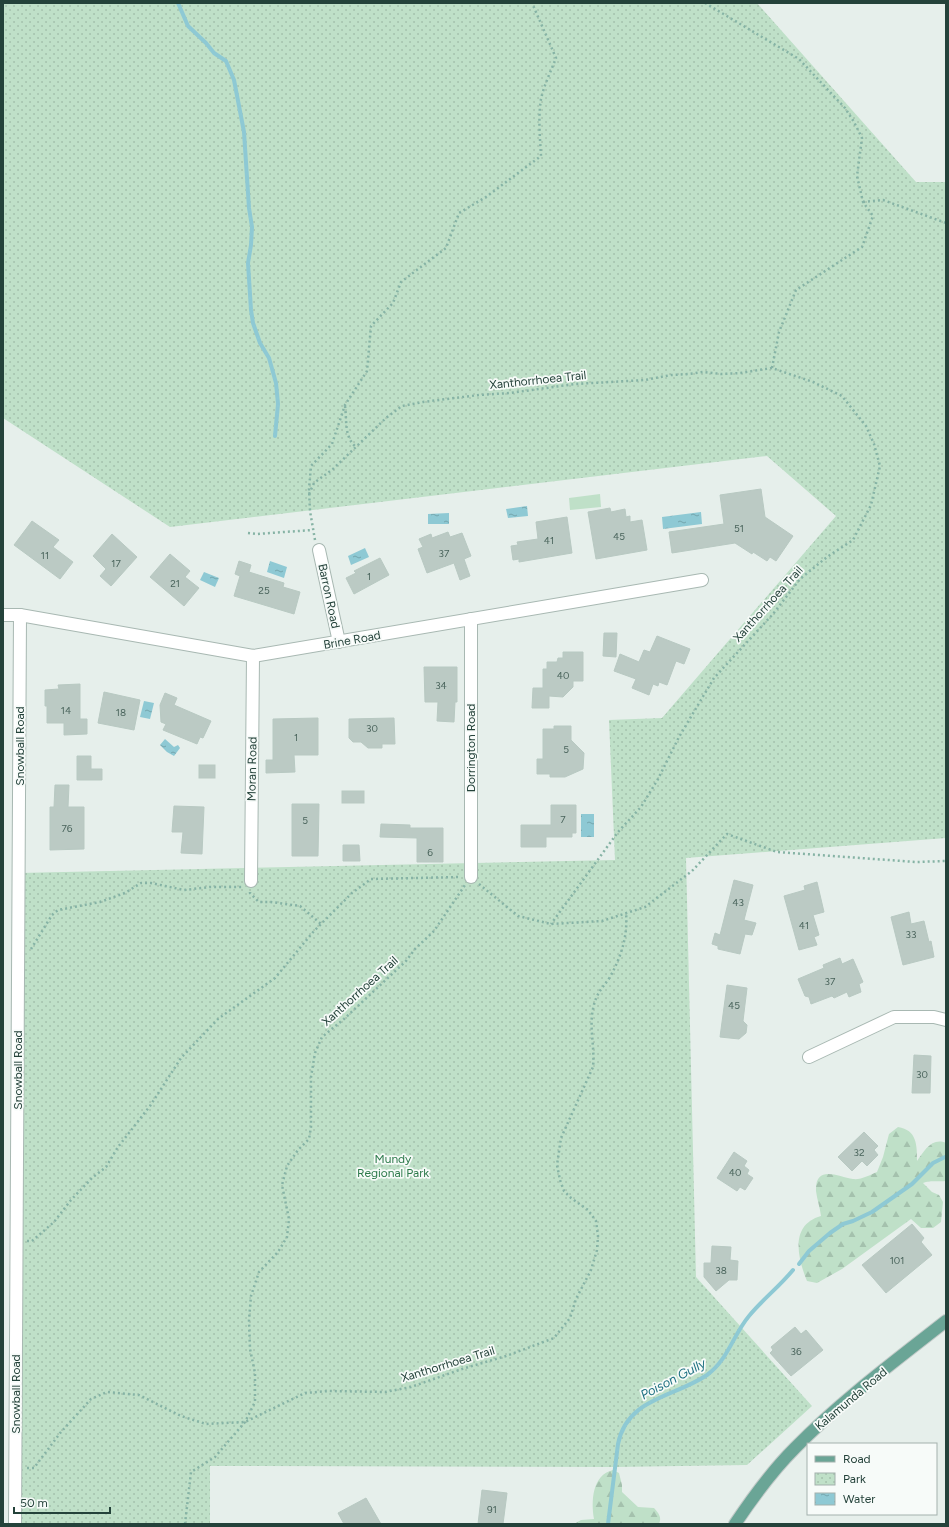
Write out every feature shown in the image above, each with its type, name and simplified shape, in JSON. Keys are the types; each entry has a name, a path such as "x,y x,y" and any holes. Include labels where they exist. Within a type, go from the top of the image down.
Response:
{"main road":[{"name":"Kalamunda Road","path":"735,1524 771,1475 795,1448 832,1413 946,1321"}],"street":[{"name":"Barron Road","path":"319,550 339,642"},
{"name":"Brine Road","path":"3,615 20,615 253,656 702,580"},
{"name":"Snowball Road","path":"15,1524 20,615"},
{"name":"Dorrington Road","path":"471,619 471,877"},
{"name":"Moran Road","path":"251,881 253,656"},
{"path":"808,1057 894,1017 934,1017 946,1020"}],"path":[{"path":"319,550 312,530 310,511 309,494 311,466 332,444 345,406 367,371 371,326 393,303 401,282 446,248 460,213 486,197 541,156 541,100 547,79 556,58 532,3"},
{"path":"705,3 799,59 845,108 862,138 857,176 863,202 873,216 862,247 796,290 778,332 772,368"},
{"path":"863,202 883,200 946,224"},
{"name":"Xanthorrhoea Trail","path":"309,494 314,483 333,469 365,437 402,406 479,395 510,393 568,385 644,380 671,375 703,372 721,374 740,373 772,368 813,382 842,396 866,426 874,444 880,466 871,505 853,540 827,557 800,579 773,614 714,678 679,737 641,807 618,832 551,924"},
{"path":"345,406 347,435 356,447"},
{"path":"248,533 257,534 312,530"},
{"path":"17,1241 32,1241 54,1222 76,1194 106,1167 118,1147 150,1106 181,1058 218,1019 276,978 321,924 352,893 371,879 471,877 518,916 551,924 602,921 645,907 692,871 728,834 777,852 916,862 946,861"},
{"name":"Xanthorrhoea Trail","path":"245,1422 255,1402 255,1373 250,1349 251,1296 259,1272 278,1252 286,1236 289,1219 282,1185 287,1166 298,1150 309,1139 311,1127 311,1077 315,1053 322,1037 344,1019 406,961 415,949 434,931 471,877"},
{"path":"251,881 250,893 259,902 300,906 321,924"},
{"path":"28,953 40,932 52,915 58,910 100,902 125,892 141,883 152,883 184,890 210,887 242,888 251,881"},
{"name":"Xanthorrhoea Trail","path":"245,1422 305,1393 329,1391 385,1392 411,1387 462,1369 506,1356 554,1338 570,1318 576,1299 591,1270 597,1250 598,1236 596,1221 588,1210 564,1191 557,1165 561,1138 593,1067 594,1054 592,1046 592,1010 597,993 609,978 625,941 627,926 626,913"},
{"path":"16,1468 34,1468 61,1432 91,1399 107,1392 139,1395 182,1416 206,1424 245,1422"},
{"path":"185,1524 191,1472 215,1457 245,1422"}],"green space":[{"name":"Mundy Regional Park","path":"3,3 757,3 916,182 946,182 946,838 686,858 696,1277 812,1406 747,1465 615,1467 210,1466 210,1524 15,1524 19,873 615,860 609,720 662,718 836,516 767,456 170,527 3,418"},
{"path":"600,494 601,507 570,510 569,498"},
{"path":"898,1127 909,1131 915,1139 917,1161 926,1149 933,1143 946,1143 946,1181 932,1181 923,1183 932,1192 939,1195 943,1202 941,1222 933,1228 921,1228 911,1219 842,1269 817,1283 807,1281 799,1253 800,1235 804,1227 811,1220 821,1216 816,1191 819,1177 828,1174 859,1179 877,1172 883,1157 889,1134"},
{"path":"613,1470 619,1473 622,1492 638,1507 654,1508 660,1516 659,1524 574,1524 581,1520 594,1519 594,1490 601,1477"}],"water":[{"path":"527,506 528,516 508,518 506,509"},
{"path":"701,512 702,524 663,529 662,517"},
{"path":"449,513 449,524 428,524 428,514"},
{"path":"365,548 369,557 351,565 348,556"},
{"path":"270,561 287,567 284,578 267,572"},
{"path":"204,572 219,578 215,587 200,580"},
{"path":"144,701 154,703 150,719 140,717"},
{"path":"165,739 174,747 178,745 180,748 174,756 160,745"},
{"path":"581,814 594,814 594,837 581,837"}],"building":[{"path":"761,489 765,517 793,536 776,561 770,557 767,561 753,552 752,554 735,543 672,553 669,532 724,524 720,495"},
{"path":"610,508 611,512 625,509 626,517 630,516 630,522 642,520 647,550 596,559 588,512"},
{"path":"567,517 572,553 519,562 519,559 513,560 511,546 518,545 517,542 538,539 536,522"},
{"path":"32,521 59,540 53,547 73,562 60,579 14,545"},
{"path":"448,532 450,537 462,533 471,556 464,559 470,576 460,580 454,563 427,573 418,549 423,547 419,539 431,534 432,538"},
{"path":"112,534 137,557 111,586 100,576 106,569 93,556"},
{"path":"170,554 190,571 185,577 199,588 184,606 150,577"},
{"path":"380,558 389,575 354,594 346,578 356,573 354,571"},
{"path":"239,561 251,565 249,572 284,583 283,587 300,592 294,614 234,596 240,576 235,574"},
{"path":"604,633 617,633 616,657 603,656"},
{"path":"657,636 690,649 684,664 676,661 667,685 659,682 658,686 653,684 649,695 632,688 636,679 614,671 620,654 639,662 644,650 650,652"},
{"path":"563,652 583,652 583,681 573,681 573,687 563,697 549,696 549,708 532,708 533,688 543,688 543,669 547,669 547,662 557,662 558,658 563,658"},
{"path":"424,667 457,667 457,702 455,702 454,722 437,721 438,702 425,702"},
{"path":"80,684 80,719 87,719 87,734 64,735 64,723 47,723 45,690 59,689 58,685"},
{"path":"104,692 140,700 134,730 98,723"},
{"path":"165,693 177,698 174,705 211,721 203,738 200,737 197,744 163,730 166,724 161,722 160,705"},
{"path":"318,718 318,755 294,755 295,772 266,773 266,760 273,760 273,719"},
{"path":"394,718 395,744 382,744 382,748 368,748 361,742 353,742 349,738 349,719"},
{"path":"554,726 571,726 571,740 584,753 583,769 565,777 550,777 550,774 537,774 537,759 543,759 543,729 554,729"},
{"path":"77,756 91,756 91,769 102,769 102,780 77,780"},
{"path":"199,765 215,765 215,778 199,778"},
{"path":"55,785 69,785 68,807 84,807 84,849 50,850 50,807 54,807"},
{"path":"342,791 364,791 364,803 342,803"},
{"path":"292,804 319,804 318,856 292,856"},
{"path":"551,805 576,805 576,833 572,833 572,837 546,837 546,847 521,847 521,825 551,825"},
{"path":"174,806 204,807 202,854 181,853 183,832 172,832"},
{"path":"381,824 410,825 410,828 443,828 443,862 417,862 417,838 380,837"},
{"path":"343,845 359,845 360,861 343,861"},
{"path":"734,880 753,885 744,920 756,923 752,935 745,934 740,954 718,949 718,946 712,944 715,933 720,935"},
{"path":"817,882 824,912 813,915 819,935 814,937 817,945 799,950 784,896 805,890 804,886"},
{"path":"909,912 911,924 924,921 929,942 931,941 934,957 903,965 891,917"},
{"path":"840,958 842,964 853,959 863,982 859,984 861,992 849,997 847,992 834,998 832,996 811,1004 809,997 805,996 798,979 824,968 823,965"},
{"path":"727,985 747,988 743,1021 747,1025 746,1033 739,1039 720,1037"},
{"path":"914,1055 931,1056 930,1093 912,1093"},
{"path":"864,1132 878,1146 874,1150 878,1155 867,1166 862,1161 852,1171 838,1157"},
{"path":"734,1152 747,1161 744,1166 749,1170 747,1174 753,1178 745,1190 740,1187 737,1191 717,1178"},
{"path":"912,1224 924,1238 921,1242 932,1255 886,1293 862,1265"},
{"path":"712,1246 731,1247 730,1260 738,1261 737,1280 729,1280 716,1291 704,1277 704,1263 711,1263"},
{"path":"795,1327 801,1334 806,1330 823,1350 791,1376 770,1353 773,1350 771,1347"},
{"path":"482,1490 507,1493 503,1524 478,1524"},
{"path":"366,1498 381,1524 344,1524 338,1513"}],"waterway":[{"path":"178,3 188,26 214,53 226,61 234,80 244,132 249,208 252,227 248,263 251,310 253,323 260,343 269,358 276,383 278,404 275,436"},
{"name":"Poison Gully","path":"799,1264 809,1251 830,1233 843,1224 872,1212 912,1184 933,1163 945,1157"},
{"name":"Poison Gully","path":"608,1524 618,1444 623,1429 631,1417 641,1408 653,1401 694,1383 714,1369 725,1355 743,1323 759,1304 793,1270"}]}
